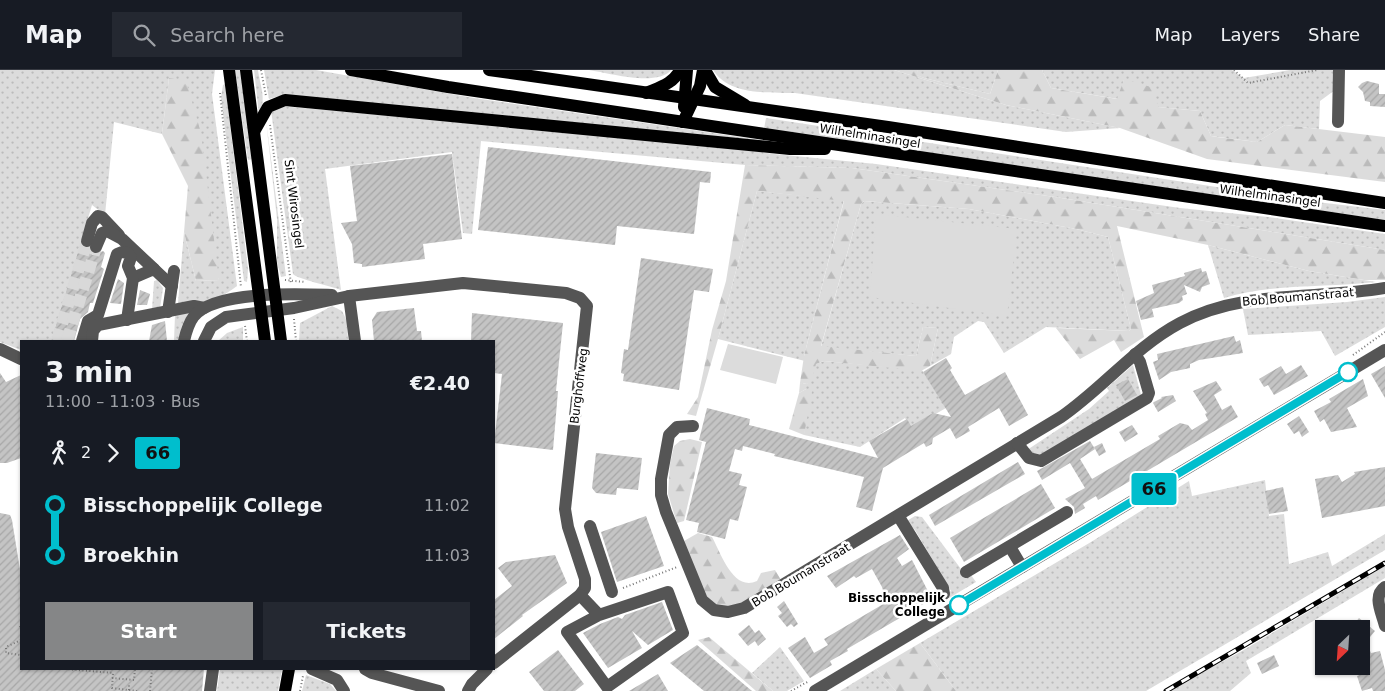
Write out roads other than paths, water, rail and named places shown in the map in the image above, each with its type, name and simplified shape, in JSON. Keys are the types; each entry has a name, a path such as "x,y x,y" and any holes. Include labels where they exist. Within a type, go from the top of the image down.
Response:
{"main road":[{"path":"229,70 265,340"},
{"path":"246,70 281,340"},
{"name":"Wilhelminasingel","path":"351,70 448,88 1385,226"},
{"name":"Wilhelminasingel","path":"489,70 1385,203"},
{"path":"645,93 667,85 680,70"},
{"path":"687,70 689,100"},
{"path":"683,122 689,100 704,70"},
{"path":"704,70 715,87 751,109"},
{"path":"255,130 268,107 285,100 790,149 874,150"},
{"path":"286,691 290,670"}],"street":[{"path":"1338,122 1339,70"},
{"path":"91,244 92,223 98,216 102,217 122,239 172,286"},
{"path":"82,340 88,321 98,315 117,254 122,252 128,253 131,257 128,266 133,278 127,320"},
{"path":"133,278 154,269"},
{"path":"168,312 174,271"},
{"name":"Burghoffweg","path":"204,340 211,327 226,317 277,311 350,296 478,283 566,293 580,298 588,306 565,510 583,571 584,588 580,596"},
{"name":"Bob Boumanstraat","path":"693,426 677,427 669,435 661,480 661,496 686,564 702,600 714,610 728,612 744,608 899,516 1083,402 1135,354 1181,323 1230,304 1385,288"},
{"name":"Burghoffweg","path":"92,340 93,331 98,326 194,306 204,308 224,301 275,294 350,296"},
{"path":"350,296 355,340"},
{"path":"184,340 187,328 194,316 204,308"},
{"path":"0,349 20,359"},
{"path":"815,691 1383,350"},
{"path":"1017,443 1029,458 1041,461 1147,398 1149,393 1140,362 1135,354"},
{"path":"966,572 1067,512"},
{"path":"899,516 943,588 944,594"},
{"path":"574,543 591,531 612,592"},
{"path":"1010,547 1022,567"},
{"path":"583,571 602,567"},
{"path":"1385,587 1380,590 1378,599 1385,626"},
{"path":"668,592 684,633 607,687 567,632 599,615 668,592"},
{"path":"495,663 580,596 599,615"},
{"path":"210,691 213,670"},
{"path":"314,670 337,680 344,691"},
{"path":"367,670 399,686 440,691"},
{"path":"468,691 472,684 486,670"}],"tunnel":[{"path":"57,340 87,241"},
{"path":"67,340 96,247"}],"railway":[{"path":"1166,691 1385,563"}],"place":[{"name":"Bisschoppelijk College","path":"959,605"}]}
